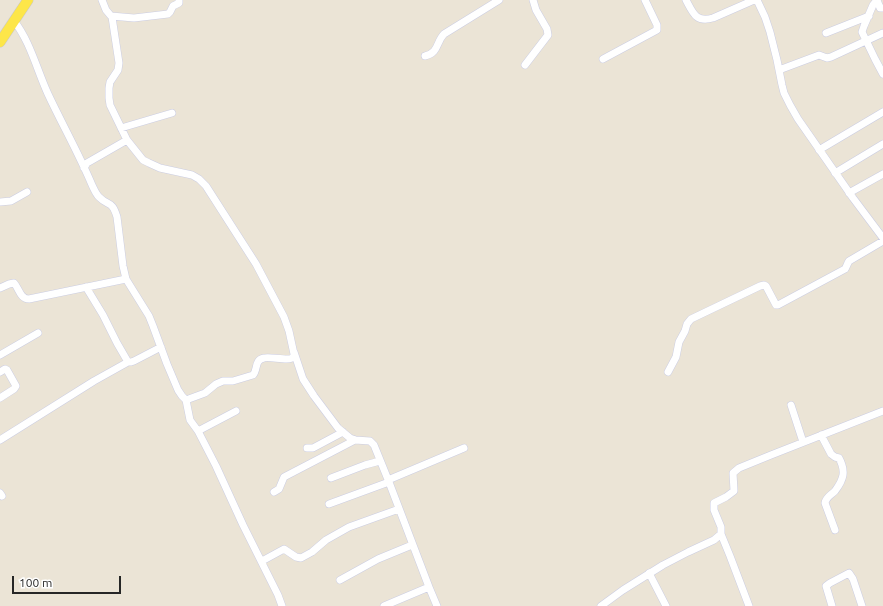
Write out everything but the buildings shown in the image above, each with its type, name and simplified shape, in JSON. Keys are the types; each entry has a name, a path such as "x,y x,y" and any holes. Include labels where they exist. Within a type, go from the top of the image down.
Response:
{"main road":[{"path":"0,42 28,0"}],"street":[{"path":"102,0 106,10 112,17 119,63 118,70 110,82 110,105 127,140 143,160 148,163 160,168 192,175 206,186 256,264 274,297 287,324 303,379 338,428 350,438 355,440 370,441 372,443 429,587 434,605"},
{"path":"112,17 134,18 168,14 173,6 179,3 179,0"},
{"path":"426,56 430,55 436,50 440,39 444,34 499,0"},
{"path":"525,65 548,36 547,29 536,10 534,0"},
{"path":"603,59 657,30 657,25 645,0"},
{"path":"686,0 694,15 702,20 708,20 754,0"},
{"path":"757,0 765,17 784,93 790,105 849,193 883,237"},
{"path":"877,0 880,8 883,8"},
{"path":"877,0 873,5 862,32 883,74"},
{"path":"826,33 869,16"},
{"path":"14,22 25,39 47,92 92,185 99,196 111,204 115,209 126,279 153,326 178,390 186,400 190,420 198,431 216,466 282,606"},
{"path":"779,70 819,55 831,58 883,33"},
{"path":"820,150 883,112"},
{"path":"121,128 172,113"},
{"path":"84,168 86,163 127,140"},
{"path":"835,172 883,144"},
{"path":"849,193 883,174"},
{"path":"0,202 15,199 26,192"},
{"path":"668,372 676,357 678,342 685,331 687,324 692,319 764,285 766,286 776,305 778,305 846,270 849,261 883,242"},
{"path":"0,288 14,283 23,297 28,299 126,279"},
{"path":"86,287 128,362"},
{"path":"0,355 38,333"},
{"path":"0,440 84,387 128,362 134,361 161,347"},
{"path":"186,400 205,393 216,384 223,381 234,381 255,374 257,364 262,358 289,359 293,358 294,352"},
{"path":"0,372 6,369 16,386 0,398"},
{"path":"791,405 803,442"},
{"path":"198,431 236,411"},
{"path":"749,606 721,534 721,527 714,510 714,503 734,491 733,473 739,468 883,411"},
{"path":"307,448 313,448 343,432"},
{"path":"821,435 831,454 839,458 844,473 835,490 827,498 825,503 835,530"},
{"path":"274,492 279,489 284,478 355,440"},
{"path":"329,504 388,481 464,448"},
{"path":"331,478 380,461"},
{"path":"262,561 284,549 296,557 301,558 312,552 326,540 348,526 399,509"},
{"path":"601,606 622,590 649,573 714,540 721,534"},
{"path":"340,580 378,559 412,546"},
{"path":"649,573 666,606"},
{"path":"832,606 826,586 849,573 853,579 862,606"},
{"path":"384,606 429,587"}]}
